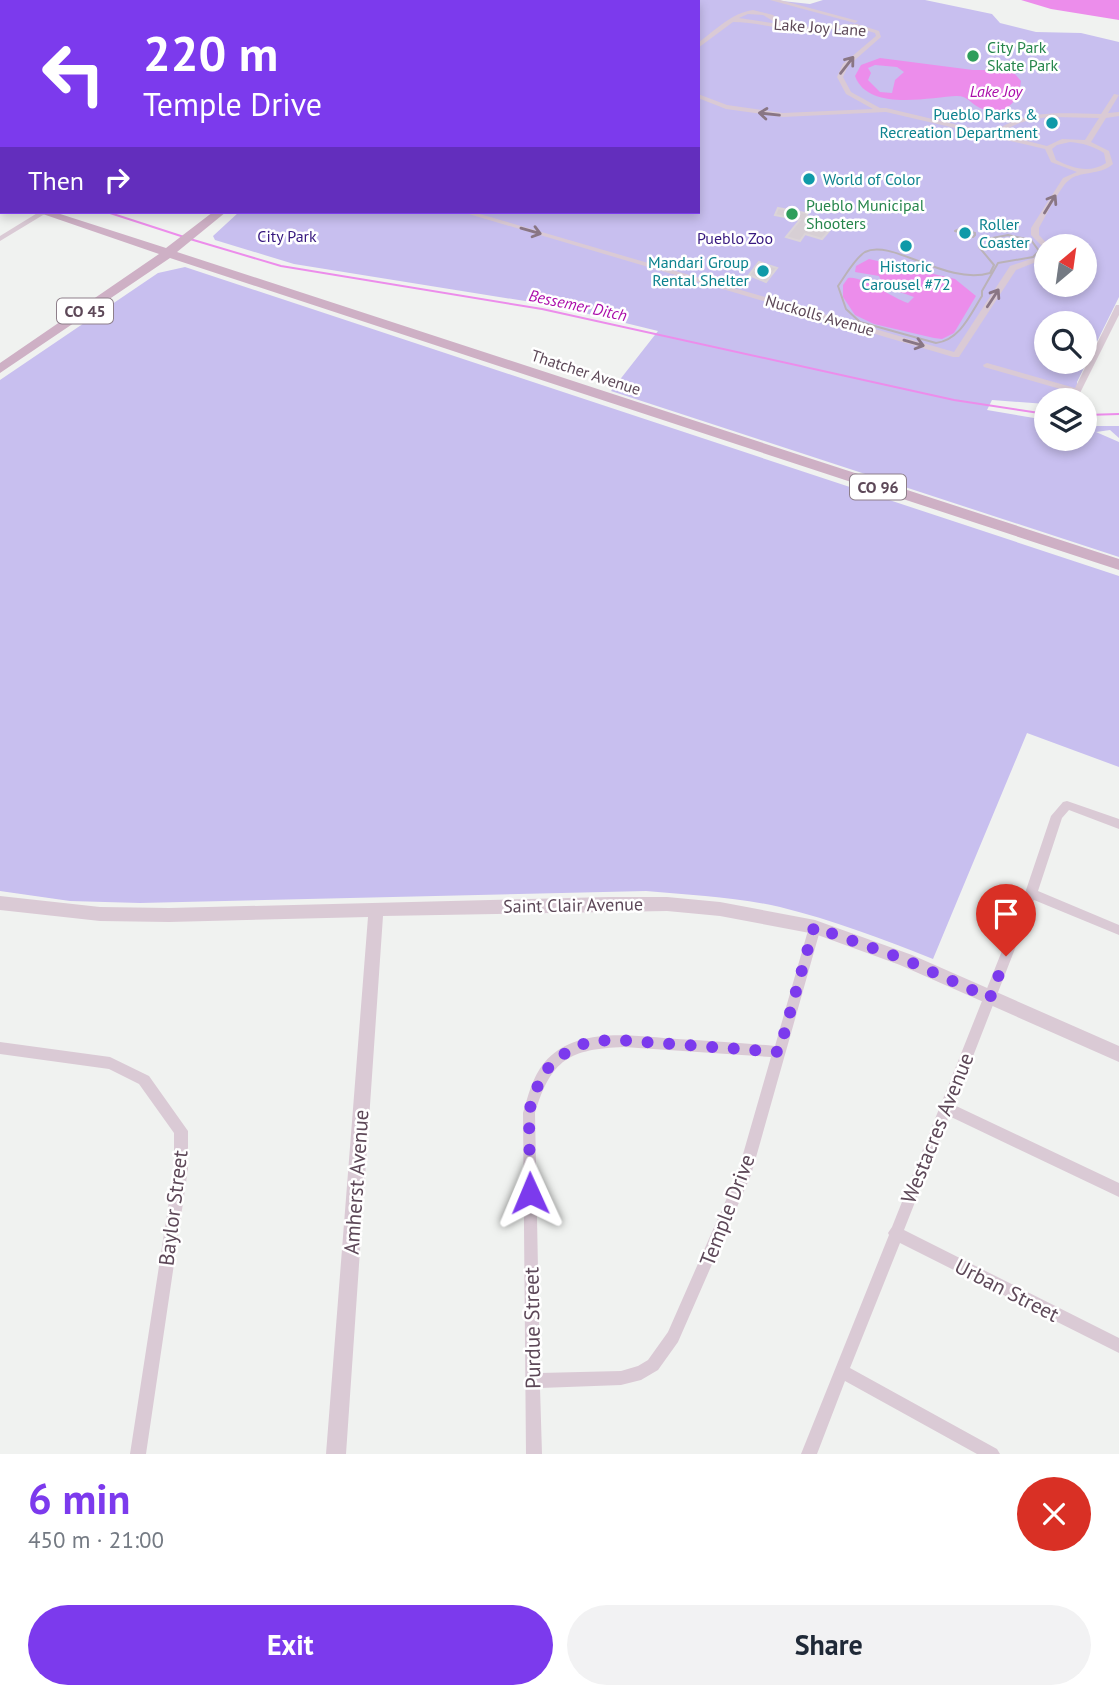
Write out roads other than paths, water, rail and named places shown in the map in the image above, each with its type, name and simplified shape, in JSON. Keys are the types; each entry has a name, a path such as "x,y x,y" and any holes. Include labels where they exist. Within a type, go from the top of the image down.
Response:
{"main road":[{"name":"Thatcher Avenue","path":"49,214 1119,565"},
{"name":"CO 45","path":"0,369 169,253 218,214"}],"street":[{"path":"773,0 856,21 863,27"},
{"name":"Lake Joy Lane","path":"700,44 732,20 814,29 844,25 877,32 879,36 845,65 840,77 848,93 879,109"},
{"path":"1087,143 1116,96"},
{"path":"700,97 737,109 783,115 879,109 1048,148 1060,142 1087,143 1107,152 1110,164"},
{"path":"994,135 1007,125 1036,116 1103,117 1119,114"},
{"path":"1048,148 1053,161 1069,169 1086,171 1101,170 1110,164 1119,166"},
{"name":"Nuckolls Avenue","path":"1035,234 1035,228 1065,179 1086,171"},
{"path":"0,239 40,214"},
{"name":"Nuckolls Avenue","path":"473,214 956,355 1013,268 1034,261"},
{"path":"987,365 1077,391 1119,307"},
{"name":"Westacres Avenue","path":"809,1454 1031,893 1057,816 1067,805 1119,824"},
{"path":"1031,893 1119,930"},
{"name":"Saint Clair Avenue","path":"0,904 100,914 169,915 667,904 720,909 814,927 906,960 1119,1054"},
{"name":"Amherst Avenue","path":"336,1454 376,909"},
{"name":"Temple Drive","path":"533,1381 621,1378 641,1373 665,1352 735,1198 814,927"},
{"name":"Purdue Street","path":"534,1454 529,1113 538,1081 547,1069 570,1049 591,1041 619,1040 779,1052"},
{"name":"Baylor Street","path":"0,1048 110,1063 144,1080 181,1131 181,1169 138,1454"},
{"path":"946,1108 1119,1190"},
{"name":"Urban Street","path":"895,1233 1119,1346"},
{"path":"841,1371 992,1454"}],"water":[{"path":"1021,0 1119,0 1119,20 1051,9"},
{"name":"Lake Joy","path":"880,58 973,70 1004,70 1015,74 1021,81 1020,89 1013,102 996,111 980,108 961,96 916,100 886,98 862,87 855,76 861,65","holes":["875,65 897,67 904,72 895,80 892,93 880,92 868,80 871,73 868,68"]},
{"path":"869,259 955,279 976,296 954,333 942,339 874,324 855,315 843,297 843,285 848,278 869,283 908,303 914,297 889,288 879,276 855,272 856,266"}],"waterway":[{"name":"Bessemer Ditch","path":"113,214 184,237"},
{"name":"Bessemer Ditch","path":"190,239 281,266 542,309 954,400 1034,412"},
{"name":"Bessemer Ditch","path":"1097,415 1119,414"}],"railway":[{"path":"960,229 975,233 975,235 973,237 955,231 960,229"},
{"path":"1008,235 1031,240 1039,251 1033,257 998,263 968,318 958,332 944,341 936,343 860,322 846,309 838,286 865,252 876,249 890,251 956,273 990,273 994,265 979,247 982,240 1008,235"}],"place":[{"name":"City Park Skate Park","path":"973,56"},
{"name":"Pueblo Parks & Recreation Department","path":"1052,123"},
{"name":"World of Color","path":"809,179"},
{"name":"Pueblo Municipal Shooters","path":"792,214"},
{"name":"Roller Coaster","path":"965,233"},
{"name":"Historic Carousel #72","path":"906,246"},
{"name":"Mandari Group Rental Shelter","path":"763,271"}],"park label":[{"name":"City Park","path":"287,236"},
{"name":"Pueblo Zoo","path":"735,238"}]}
